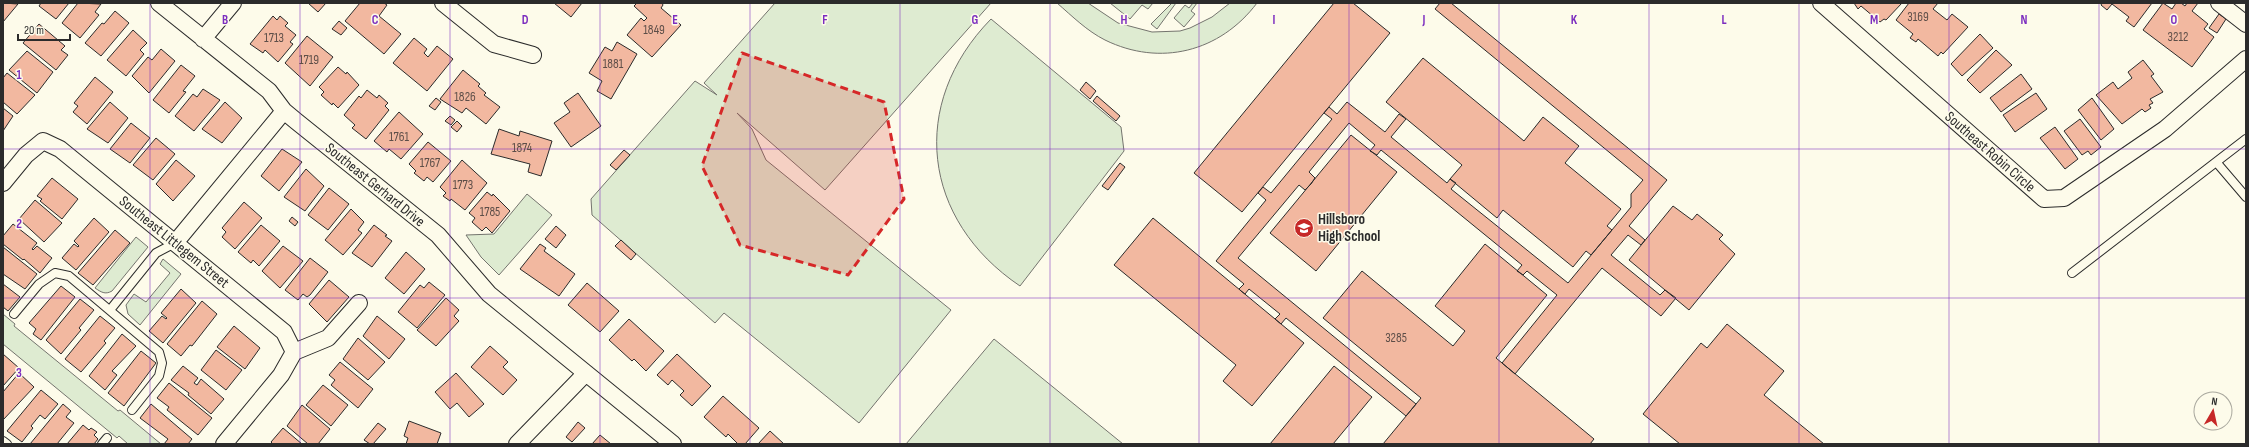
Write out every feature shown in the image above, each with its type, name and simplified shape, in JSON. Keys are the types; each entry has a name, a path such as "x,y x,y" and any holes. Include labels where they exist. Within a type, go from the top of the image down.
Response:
{"street":[{"name":"Southeast Gerhard Drive","path":"159,3 269,91 284,111 438,235 489,294 673,444"},
{"path":"203,39 233,3"},
{"path":"444,3 494,44 533,56"},
{"name":"Southeast Robin Circle","path":"1822,3 2044,199 2064,198 2165,129 2246,59"},
{"path":"2218,3 2246,24"},
{"path":"175,243 284,111"},
{"name":"Southeast Littlegem Street","path":"3,183 26,155 44,141 60,148 284,332 294,352"},
{"path":"224,444 281,375 294,352 328,338 358,303"},
{"path":"517,444 586,373"}],"lane":[{"path":"2072,273 2217,163 2246,139"},
{"path":"2217,163 2246,196"},
{"path":"110,310 156,253 175,243"},
{"path":"14,314 40,284 55,273 69,276 159,352 162,363 159,376 132,410"}],"highlighted area":[{"path":"742,53 884,102 904,199 848,275 740,245 702,166"}],"green space":[{"path":"775,3 991,3 825,190 737,113 752,129 766,160 951,310 859,423 724,313 715,323 592,215 591,199 695,81 717,95 704,83"},
{"path":"1057,3 1088,3 1118,23 1152,32 1180,31 1190,28 1212,17 1230,3 1257,3 1242,20 1225,33 1207,43 1188,50 1168,53 1147,52 1126,48 1105,40 1086,28"},
{"path":"1110,3 1153,3 1148,9 1142,5 1130,19"},
{"path":"1172,3 1176,3 1157,29 1151,24"},
{"path":"1193,3 1197,3 1191,11 1195,14 1184,27 1174,18 1185,5 1189,8"},
{"path":"991,19 1121,127 1124,151 1020,286 987,259 962,228 946,195 938,160 938,123 947,87 964,52"},
{"path":"527,194 552,215 499,275 481,257 466,235 494,234"},
{"path":"136,237 148,247 112,291 105,293 95,288"},
{"path":"163,259 181,274 140,325 128,314 126,305 134,294 146,302 170,273 160,264"},
{"path":"3,314 15,324 14,326 161,444 128,444 119,436 117,438 3,344"},
{"path":"994,339 1123,444 906,444"}],"building":[{"path":"3,3 18,4 3,22"},
{"path":"41,3 69,3 56,19 39,6"},
{"path":"78,3 101,4 95,12 99,15 80,38 62,23"},
{"path":"308,3 326,3 318,12"},
{"path":"360,3 384,3 387,5 379,16 401,34 384,54 345,21"},
{"path":"554,3 582,3 571,17"},
{"path":"637,3 662,3 663,5 661,8 681,25 652,57 627,35 641,18 644,21 647,18 634,6"},
{"path":"1334,3 1353,3 1390,33 1242,212 1194,173"},
{"path":"1440,3 1451,3 1667,180 1629,226 1645,240 1641,245 1628,235 1611,255 1660,295 1665,290 1676,298 1661,316 1602,268 1515,374 1502,363 1557,295 1527,271 1523,275 1517,271 1522,265 1381,150 1377,155 1370,151 1375,145 1349,123 1309,172 1315,178 1311,184 1305,190 1299,185 1238,258 1416,404 1406,416 1286,318 1281,324 1275,319 1280,314 1249,289 1245,294 1241,291 1239,289 1244,284 1216,261 1266,200 1258,193 1263,187 1271,193 1332,119 1324,113 1329,107 1337,114 1347,102 1385,132 1399,114 1406,119 1391,137 1447,183 1450,179 1456,183 1451,189 1568,283 1631,207 1631,194 1643,180 1435,9"},
{"path":"1854,3 1902,3 1886,20 1884,19 1880,22 1861,6 1858,9"},
{"path":"1909,3 1938,3 1933,9 1947,20 1952,14 1968,27 1943,54 1941,52 1938,56 1918,39 1916,42 1910,38 1913,34 1896,20"},
{"path":"2102,3 2152,3 2134,27 2126,21 2129,17 2112,4 2107,10 2101,5"},
{"path":"2163,3 2172,9 2176,3 2181,3 2185,6 2187,3 2198,3 2192,11 2208,24 2204,29 2214,37 2192,67 2143,30"},
{"path":"115,11 129,23 101,56 85,43 102,23 104,24"},
{"path":"2219,14 2226,19 2217,33 2209,28"},
{"path":"273,16 277,20 280,16 288,23 285,26 296,35 290,42 293,44 278,62 265,50 263,53 250,44"},
{"path":"339,21 347,28 341,35 332,29"},
{"path":"39,24 65,46 61,50 68,55 56,70 23,43"},
{"path":"133,30 147,43 140,50 144,54 126,76 107,60"},
{"path":"1980,34 1993,48 1962,76 1951,64"},
{"path":"307,36 333,57 310,86 285,63"},
{"path":"414,38 427,49 424,53 428,57 437,46 453,59 427,91 393,63"},
{"path":"617,42 637,54 611,99 597,91 602,81 589,73 605,47 612,51"},
{"path":"161,49 175,61 149,93 132,76 148,57 152,60"},
{"path":"1996,50 2012,65 1980,93 1967,80"},
{"path":"27,51 53,72 37,93 9,70"},
{"path":"1423,58 1524,141 1543,117 1579,146 1565,163 1621,209 1607,226 1612,230 1591,255 1586,251 1573,267 1503,210 1497,218 1450,179 1462,165 1386,102"},
{"path":"2143,60 2154,74 2151,76 2163,92 2150,99 2153,103 2149,105 2151,108 2145,112 2142,109 2122,124 2096,95 2113,82 2118,89 2132,78 2128,72"},
{"path":"181,65 195,76 183,91 186,92 169,113 153,100"},
{"path":"338,67 346,74 347,72 359,85 338,108 333,103 332,105 321,95 324,92 319,87"},
{"path":"463,70 480,84 478,86 486,93 484,95 500,107 486,124 466,108 462,113 440,99"},
{"path":"7,73 35,95 17,114 3,102 3,78"},
{"path":"2021,74 2032,89 2001,112 1990,98"},
{"path":"95,77 113,92 87,124 73,112 78,106 74,103"},
{"path":"1086,82 1096,91 1090,99 1080,90"},
{"path":"203,89 220,100 194,131 175,116 193,94 197,97"},
{"path":"367,90 377,98 379,95 388,103 385,106 389,110 366,139 352,128 355,125 344,115 359,96 361,98"},
{"path":"578,93 601,126 571,147 554,123 570,112 564,103"},
{"path":"2036,93 2047,109 2015,132 2003,115"},
{"path":"1097,96 1120,116 1116,121 1093,101"},
{"path":"436,98 441,102 435,110 429,106"},
{"path":"2092,98 2114,129 2101,140 2078,110"},
{"path":"110,102 128,118 108,143 87,129"},
{"path":"225,102 242,118 222,143 202,129"},
{"path":"3,108 13,116 3,131"},
{"path":"399,112 423,134 401,159 389,149 387,152 374,141"},
{"path":"450,116 455,120 451,125 445,121"},
{"path":"2080,119 2101,147 2091,155 2088,151 2082,155 2064,131"},
{"path":"457,121 462,126 457,132 451,127"},
{"path":"131,123 150,138 130,163 110,149"},
{"path":"2055,127 2078,159 2065,169 2040,138"},
{"path":"499,129 519,136 520,131 552,141 541,176 528,172 530,164 491,154"},
{"path":"1351,135 1397,172 1316,271 1270,233"},
{"path":"156,138 175,154 153,180 133,165"},
{"path":"428,142 451,161 433,182 427,177 424,181 414,173 416,171 409,164"},
{"path":"282,149 302,162 279,191 261,176"},
{"path":"624,150 630,155 616,170 610,165"},
{"path":"176,160 195,176 173,201 156,184"},
{"path":"462,160 487,183 465,210 451,199 450,201 443,196 446,193 440,187"},
{"path":"1120,163 1125,167 1108,190 1102,186"},
{"path":"306,169 324,186 305,211 284,197"},
{"path":"52,178 78,199 62,219 40,201 42,199 37,196"},
{"path":"329,188 349,204 328,230 308,215"},
{"path":"487,192 492,196 493,194 510,211 492,233 486,227 482,231 472,222 475,218 469,213"},
{"path":"35,200 62,223 44,242 19,219"},
{"path":"244,202 262,218 235,249 222,237 226,232 222,228"},
{"path":"1673,206 1692,220 1697,214 1723,235 1719,239 1735,254 1689,310 1629,260"},
{"path":"351,209 364,222 358,230 362,233 343,255 325,240"},
{"path":"292,217 298,222 295,226 289,221"},
{"path":"94,218 109,232 76,270 62,258 74,244 78,247 79,246 74,241"},
{"path":"1153,218 1304,343 1252,406 1223,381 1236,365 1114,265"},
{"path":"13,224 37,243 32,249 33,250 37,246 52,258 40,273 3,244 3,236"},
{"path":"261,225 280,241 259,266 253,260 251,263 238,252"},
{"path":"374,225 392,241 372,267 352,253"},
{"path":"556,226 566,235 556,248 545,239"},
{"path":"115,230 130,243 93,285 78,273"},
{"path":"621,240 636,254 631,260 615,246"},
{"path":"540,244 546,248 544,251 575,274 559,296 520,269"},
{"path":"1485,244 1547,295 1496,358 1594,439 1590,444 1383,444 1421,398 1323,318 1362,271 1453,346 1465,331 1435,306"},
{"path":"283,246 303,261 280,288 262,271"},
{"path":"3,247 37,274 25,289 3,274"},
{"path":"406,252 425,269 404,294 385,278"},
{"path":"310,258 328,272 310,295 307,297 303,294 298,300 285,290"},
{"path":"329,280 349,297 327,322 309,304"},
{"path":"429,282 445,295 417,328 398,312 420,285 424,288"},
{"path":"587,283 619,311 600,332 568,305"},
{"path":"3,284 20,297 8,311 3,307"},
{"path":"61,286 75,297 41,340 33,334 36,329 29,323"},
{"path":"181,289 196,303 163,343 149,331 162,316 166,319 167,318 161,313"},
{"path":"446,298 459,310 454,316 459,321 436,346 417,330"},
{"path":"80,299 94,310 79,328 81,330 61,354 46,340"},
{"path":"202,301 217,314 192,346 190,345 181,356 167,344"},
{"path":"100,316 115,328 104,341 106,343 81,372 65,359"},
{"path":"377,316 405,339 389,359 363,336"},
{"path":"629,319 664,351 646,371 634,359 632,361 609,340"},
{"path":"1727,324 1784,371 1764,395 1824,444 1680,444 1643,414 1701,343 1707,348"},
{"path":"234,326 260,348 245,369 217,347"},
{"path":"122,334 136,346 112,371 117,375 105,390 89,376"},
{"path":"358,338 385,362 368,380 343,359"},
{"path":"490,346 508,362 503,367 517,380 503,395 471,367"},
{"path":"216,350 242,370 226,390 201,370"},
{"path":"141,351 156,363 124,406 108,393"},
{"path":"3,354 19,368 3,386"},
{"path":"677,354 711,386 692,406 680,395 684,391 672,380 668,385 657,375"},
{"path":"340,362 373,389 358,408 331,385 335,380 329,375"},
{"path":"183,366 198,378 194,383 197,385 201,379 224,399 211,414 188,395 189,393 171,380"},
{"path":"1334,366 1372,397 1333,444 1270,444"},
{"path":"19,373 34,387 3,420 3,392"},
{"path":"456,373 484,404 469,417 457,403 450,409 435,392"},
{"path":"169,383 212,418 198,435 167,410 169,407 157,398"},
{"path":"323,385 348,405 331,426 306,405"},
{"path":"41,390 58,404 45,419 40,415 31,426 33,428 22,442 7,431"},
{"path":"723,396 759,428 745,444 738,444 728,434 726,437 704,417"},
{"path":"63,404 71,411 66,417 74,423 57,444 30,444"},
{"path":"151,404 192,439 188,444 164,444 168,439 140,418"},
{"path":"302,405 330,429 318,444 308,444 287,426"},
{"path":"409,421 441,433 437,444 406,444 408,438 404,436"},
{"path":"578,422 585,428 572,442 566,437"},
{"path":"378,423 386,429 373,444 370,444 364,440"},
{"path":"83,425 89,430 91,428 97,432 94,435 98,439 94,444 67,444"},
{"path":"283,428 302,444 273,444 271,442"},
{"path":"770,431 784,444 758,444"},
{"path":"600,435 611,444 592,444"}],"place":[{"name":"Hillsboro High School","path":"1304,228"}]}
